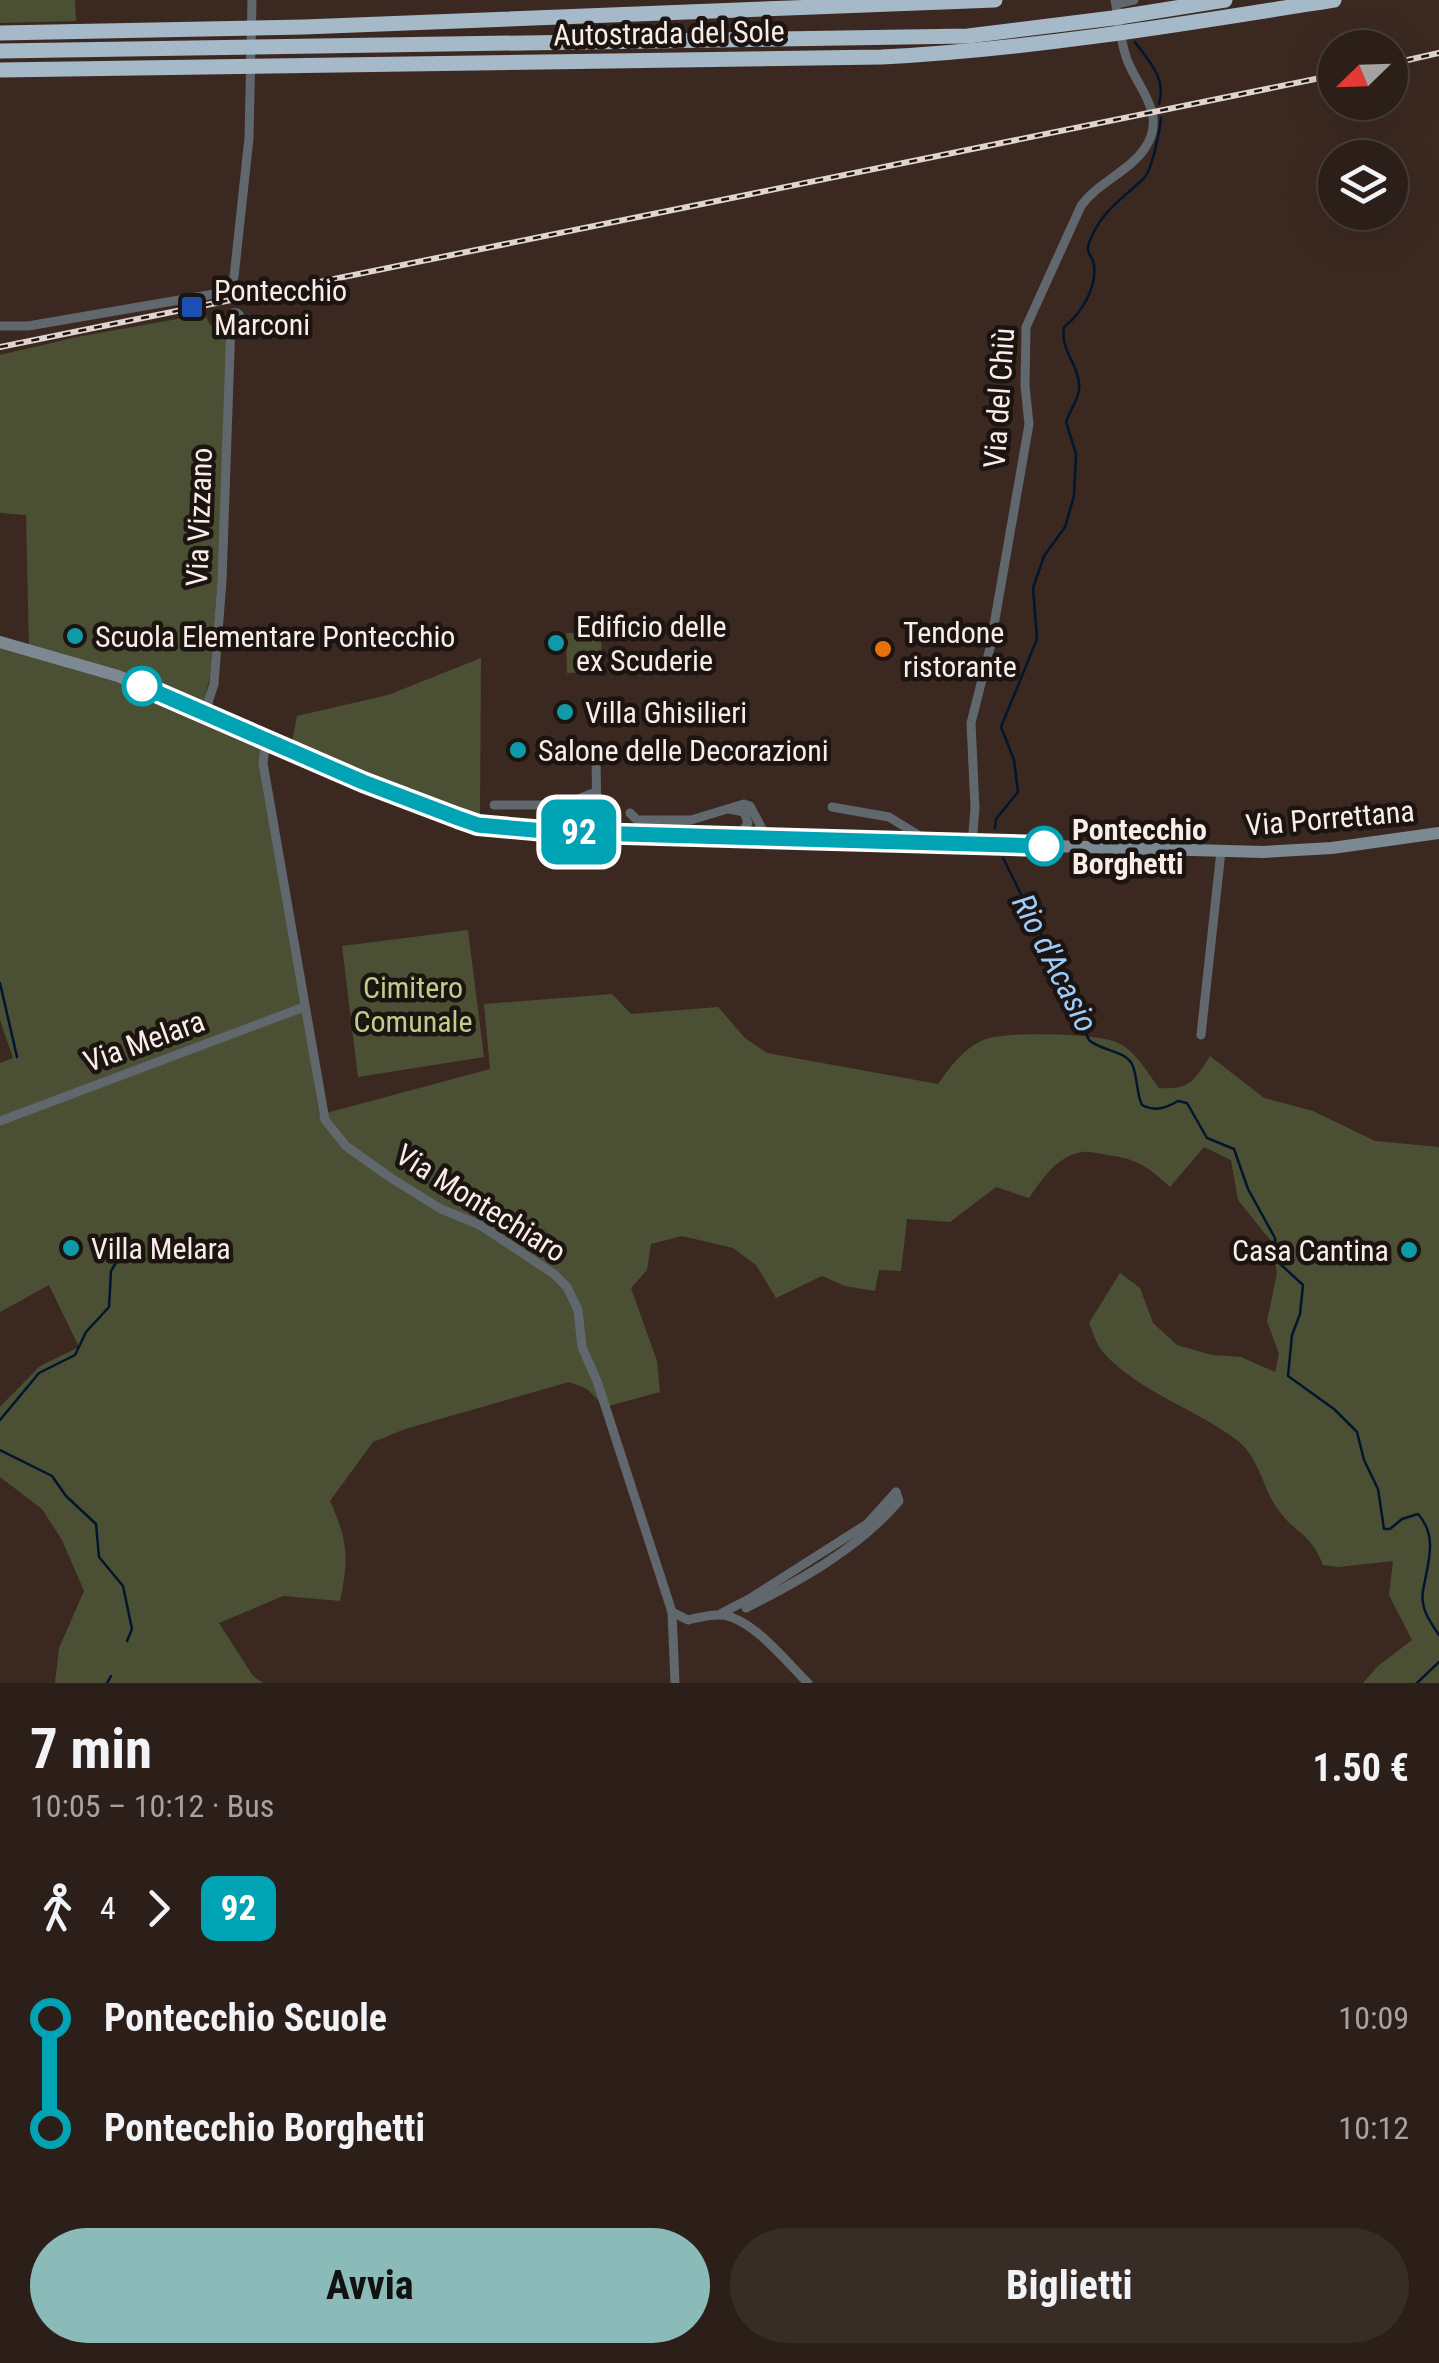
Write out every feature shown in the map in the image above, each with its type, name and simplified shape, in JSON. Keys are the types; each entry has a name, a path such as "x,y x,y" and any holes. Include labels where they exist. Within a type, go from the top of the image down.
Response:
{"highway":[{"path":"0,33 304,28 995,0"},
{"name":"Autostrada del Sole","path":"0,70 882,58 974,52 1140,6 1225,0"},
{"name":"Autostrada del Sole","path":"0,52 968,36 1115,14 1148,30 1334,0"}],"main road":[{"name":"Via Porrettana","path":"0,642 104,671 363,782 478,825 596,832 746,831 766,836 1220,850 1326,848 1439,833"}],"street":[{"path":"0,326 28,326 220,293 229,288 234,277 251,96 252,0"},
{"name":"Via del Chiù","path":"972,844 972,723 990,648 1028,424 1026,327 1081,206 1093,191 1139,154 1152,132 1152,107 1126,58 1115,14"},
{"name":"Via Vizzano","path":"205,712 214,684 222,580 232,326"},
{"name":"Via Montechiaro","path":"266,740 264,763 325,1120 346,1146 441,1210 480,1225 554,1274 567,1287 578,1310 582,1348 597,1381 672,1612 675,1683"},
{"path":"596,755 596,832"},
{"path":"494,805 563,805 596,792"},
{"path":"630,813 637,820 691,820 735,804 750,806 766,836"},
{"path":"832,807 889,817 930,842"},
{"path":"721,809 744,812 746,831"},
{"path":"1201,1035 1220,850"},
{"name":"Via Melara","path":"0,1121 304,1007"},
{"path":"672,1612 688,1620 725,1615 792,1584 877,1527 899,1496 894,1493 867,1524 828,1551 725,1615"},
{"path":"725,1615 767,1641 808,1683"}],"green space":[{"path":"0,0 75,0 76,21 0,23"},
{"path":"205,314 210,325 227,323 220,549 210,676 201,716 260,748 319,1115 490,1069 484,1004 612,994 631,1014 718,1007 745,1038 767,1053 938,1084 976,1044 1009,1035 1070,1035 1116,1042 1135,1056 1159,1088 1190,1082 1210,1056 1264,1098 1313,1111 1375,1141 1439,1147 1439,1683 1363,1683 1412,1640 1389,1595 1393,1561 1323,1565 1313,1546 1274,1504 1257,1466 1237,1440 1132,1377 1096,1341 1089,1323 1120,1273 1140,1288 1153,1323 1177,1345 1212,1355 1241,1357 1275,1372 1279,1354 1267,1321 1277,1273 1271,1241 1238,1200 1231,1160 1204,1147 1170,1187 1134,1161 1083,1152 1058,1163 1029,1198 996,1187 950,1222 907,1219 901,1271 879,1270 875,1291 845,1286 822,1276 776,1298 756,1265 733,1248 682,1236 651,1244 647,1270 631,1288 657,1361 660,1392 605,1407 587,1389 569,1382 405,1429 373,1442 330,1501 345,1550 340,1601 283,1596 219,1623 253,1676 263,1683 55,1683 59,1648 84,1591 62,1540 42,1509 0,1477 0,1407 40,1366 79,1347 49,1285 0,1312 0,1063 13,1058 0,1020 0,639 29,647 26,515 0,513 0,355"},
{"path":"566,633 601,633 602,672 567,673"},
{"path":"481,658 480,815 365,777 292,742 297,716 388,695"},
{"name":"Cimitero Comunale","path":"468,930 484,1057 358,1077 342,946"}],"waterway":[{"path":"1135,42 1159,78 1159,104"},
{"name":"Rio d'Acasio","path":"995,828 996,819 1018,792 1014,760 1001,727 1037,639 1033,588 1044,556 1065,527 1074,496 1076,454 1066,422 1079,383 1064,342 1064,327 1082,308 1090,291 1094,265 1088,247 1094,232 1106,214 1147,174 1161,118"},
{"name":"Rio d'Acasio","path":"1003,858 1089,1040 1128,1059 1142,1105 1156,1109 1178,1101 1187,1103 1207,1138 1234,1149 1248,1189 1275,1238 1277,1261 1303,1285 1288,1376 1334,1409 1357,1432 1364,1460 1378,1489 1384,1529 1418,1514 1424,1523 1430,1552 1423,1603 1439,1635"},
{"path":"0,983 17,1057"},
{"path":"0,1420 39,1373 75,1355 86,1332 109,1307 111,1271 126,1246"},
{"path":"0,1450 52,1476 66,1496 96,1524 99,1557 123,1586 132,1629 127,1641"},
{"path":"1417,1683 1439,1662"},
{"path":"107,1683 111,1676"}],"railway":[{"path":"1408,60 1439,53"},
{"path":"0,347 1318,78"}],"bus line":[{"name":"92","path":"142,686 363,782 478,825 556,832 1044,846"}],"place":[{"name":"Pontecchio Marconi","path":"192,307"},
{"name":"Scuola Elementare Pontecchio","path":"75,636"},
{"name":"Edificio delle ex Scuderie","path":"556,643"},
{"name":"Tendone ristorante","path":"883,649"},
{"name":"Villa Ghisilieri","path":"565,712"},
{"name":"Salone delle Decorazioni","path":"518,750"},
{"name":"Pontecchio Borghetti","path":"1044,846"},
{"name":"Villa Melara","path":"71,1248"},
{"name":"Casa Cantina","path":"1409,1250"}]}
